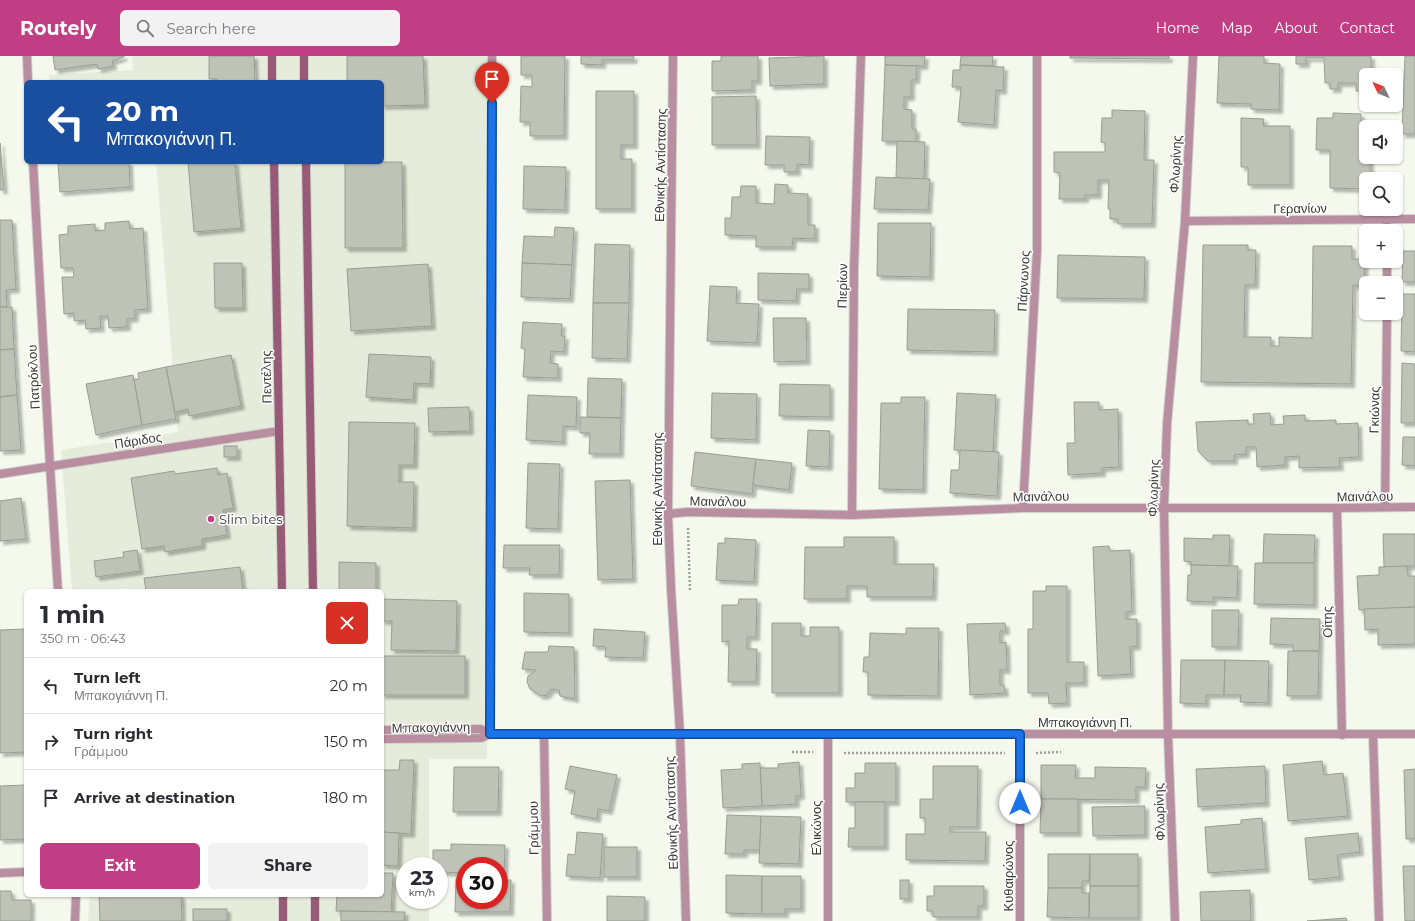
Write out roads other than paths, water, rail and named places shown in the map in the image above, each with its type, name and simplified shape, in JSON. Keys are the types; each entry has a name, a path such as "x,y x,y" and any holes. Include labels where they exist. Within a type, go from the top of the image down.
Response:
{"main road":[{"path":"272,56 272,80"},
{"path":"304,56 304,80"},
{"name":"Πεντέλης","path":"274,164 282,589"},
{"path":"306,164 313,589"},
{"path":"283,897 283,921"},
{"path":"315,897 315,921"}],"street":[{"path":"27,56 28,80"},
{"path":"490,734 492,56"},
{"name":"Εθνικής Αντίστασης","path":"673,56 668,514 680,734 686,921"},
{"name":"Πιερίων","path":"852,515 854,269 861,56"},
{"name":"Πάρνωνος","path":"1023,508 1037,250 1037,56"},
{"name":"Φλωρίνης","path":"1175,921 1168,734 1164,507 1167,424 1185,221 1193,56"},
{"name":"Πατρόκλου","path":"33,164 58,589"},
{"path":"1387,219 1387,224"},
{"name":"Γερανίων","path":"1185,221 1415,219"},
{"name":"Γκιώνας","path":"1385,507 1386,320"},
{"name":"Πάριδος","path":"0,474 279,431"},
{"name":"Μαινάλου","path":"668,514 687,512 852,515 1023,508 1415,507"},
{"name":"Οίτης","path":"1337,508 1342,734"},
{"name":"Μπακογιάννη","path":"384,730 481,729 490,734"},
{"name":"Μπακογιάννη","path":"384,739 481,738 490,734"},
{"name":"Μπακογιάννη Π.","path":"490,734 1415,734"},
{"name":"Γράμμου","path":"544,734 547,921"},
{"name":"Ελικώνος","path":"828,734 828,921"},
{"name":"Κυθαιρώνος","path":"1020,734 1020,921"},
{"path":"1373,734 1380,921"},
{"path":"0,873 24,872"},
{"path":"75,921 76,897"}],"place":[{"name":"Slim bites","path":"211,519"}]}
